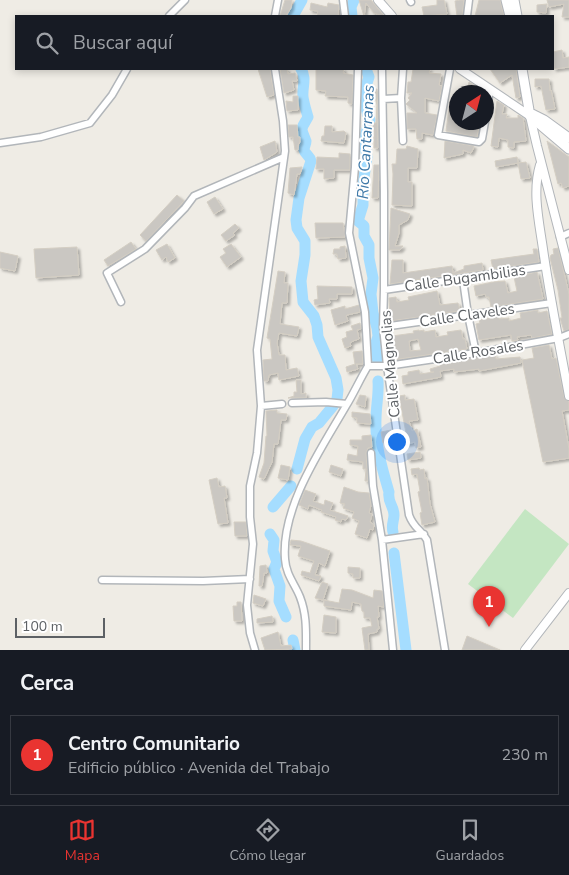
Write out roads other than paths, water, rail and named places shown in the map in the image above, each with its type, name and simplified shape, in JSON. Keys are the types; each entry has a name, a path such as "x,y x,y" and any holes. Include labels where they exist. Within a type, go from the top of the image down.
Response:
{"main road":[{"path":"506,0 510,15"},
{"path":"514,0 517,15"},
{"path":"522,70 529,115 569,149"},
{"path":"529,115 544,120 569,138"}],"street":[{"path":"170,15 185,0"},
{"path":"275,15 278,0"},
{"path":"343,0 345,15"},
{"path":"378,0 390,15"},
{"path":"467,15 469,0"},
{"path":"0,143 41,136 90,123 112,95 126,70"},
{"path":"255,650 250,633 247,605 253,544 250,517 250,486 258,453 261,406 257,350 284,157 283,121 275,70"},
{"path":"306,650 306,623 300,597 288,576 284,558 287,531 293,504 324,442 368,366 364,312 349,233 355,167 358,70"},
{"name":"Calle Magnolias","path":"382,70 383,327 386,366 409,515 412,525 424,534 427,540 445,650"},
{"path":"403,70 401,98 403,140"},
{"path":"450,70 438,135 479,142 481,141 483,130"},
{"path":"461,70 483,85"},
{"path":"494,93 529,115 569,270"},
{"path":"383,99 401,98"},
{"path":"121,302 108,273 145,248 185,208 194,196 284,157"},
{"path":"541,163 537,175 537,206 569,396"},
{"path":"560,237 569,233"},
{"name":"Calle Bugambilias","path":"384,290 463,280 546,266"},
{"path":"463,280 476,353"},
{"name":"Calle Claveles","path":"383,327 552,304"},
{"name":"Calle Rosales","path":"368,366 386,366 476,353 558,338 569,334"},
{"path":"292,403 326,402 347,404"},
{"path":"261,406 282,404"},
{"path":"371,453 393,650"},
{"path":"382,540 424,534"},
{"path":"102,580 203,581 250,579"},
{"path":"525,650 569,593"}],"waterway":[{"name":"Rio Cantarranas","path":"294,15 302,0"},
{"name":"Rio Cantarranas","path":"352,15 351,7 354,0"},
{"name":"Rio Cantarranas","path":"297,469 305,439 312,427 319,423 333,406 337,399 338,390 336,378 318,337 314,316 303,302 301,281 305,241 297,228 296,220 299,198 311,161 304,150 306,141 302,128 308,117 304,105 304,79 302,70"},
{"name":"Rio Cantarranas","path":"366,70 369,77 365,99 370,120 364,139 367,157 363,184 363,205 358,221 364,226 364,236 369,245 369,258 373,278 371,294 378,336 375,346 378,362"},
{"name":"Rio Cantarranas","path":"378,381 377,438 389,499 394,512 393,532"},
{"name":"Rio Cantarranas","path":"273,507 291,486"},
{"name":"Rio Cantarranas","path":"270,534 274,540 273,551 277,562 274,569 280,586 279,601 286,617"},
{"name":"Rio Cantarranas","path":"394,553 406,650"},
{"name":"Rio Cantarranas","path":"293,640 295,650"}],"place":[{"name":"Centro Comunitario","path":"489,627"}]}
